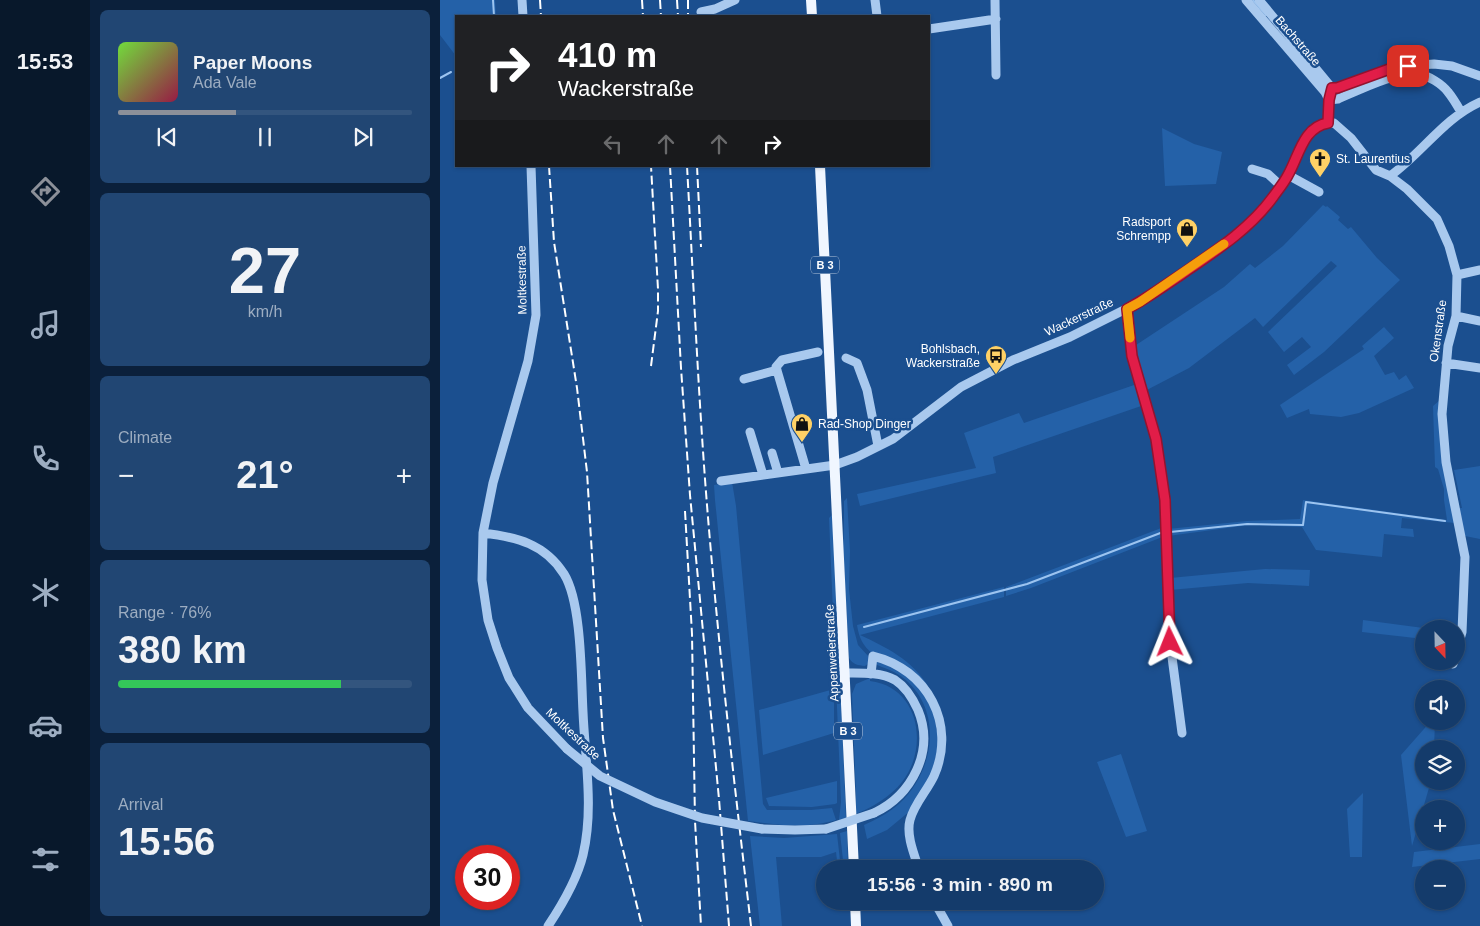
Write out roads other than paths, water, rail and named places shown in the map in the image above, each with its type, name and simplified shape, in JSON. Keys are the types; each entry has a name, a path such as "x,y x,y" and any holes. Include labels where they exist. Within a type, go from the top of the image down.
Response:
{"main road":[{"path":"811,0 812,15"},
{"name":"B 3","path":"820,167 835,465"},
{"name":"Appenweierstraße","path":"835,465 854,860"},
{"path":"855,910 856,926"}],"street":[{"path":"522,0 522,15"},
{"path":"701,12 715,9 735,0"},
{"path":"875,0 878,15"},
{"path":"995,0 996,75"},
{"name":"Bachstraße","path":"1246,0 1325,92 1330,95"},
{"path":"1261,1 1330,95 1338,99 1386,79 1414,73 1429,78 1448,91 1461,112"},
{"path":"930,28 996,19"},
{"path":"1328,123 1330,95 1337,88 1395,67 1434,64 1452,66 1480,76"},
{"path":"1390,176 1404,166 1461,112 1480,102"},
{"name":"Wackerstraße","path":"721,481 835,465 857,457 893,439 962,387 1013,360 1070,337 1140,302 1246,227 1264,209 1281,186 1304,141 1314,128 1328,123"},
{"name":"Okenstraße","path":"1328,123 1339,126 1376,170 1390,176 1407,189 1437,219 1449,246 1457,275 1456,316 1448,346 1442,414 1446,462 1466,556 1463,620"},
{"name":"Moltkestraße","path":"530,167 536,315 528,361 493,483 483,533 482,580 488,620 509,678 528,708 567,749 600,776 656,802 702,818 762,829 795,830 826,829 874,813 894,801 906,789 922,757 925,742 924,728 914,701 906,690 895,680 884,676 846,673"},
{"path":"1252,169 1268,174 1281,186"},
{"path":"1288,175 1319,192"},
{"path":"1457,275 1480,270"},
{"path":"1127,309 1132,356 1156,439 1165,500 1170,642 1182,733"},
{"path":"1456,316 1480,321"},
{"path":"806,470 776,367 782,360 818,352"},
{"path":"846,358 857,363 864,376 878,446"},
{"path":"1446,363 1480,368"},
{"path":"744,379 777,370"},
{"path":"750,432 763,476"},
{"path":"772,452 778,474"},
{"path":"483,533 520,539 550,557 564,575 574,601 588,791 588,825 583,856 571,886 548,926"},
{"path":"871,674 873,656 890,661 906,671 922,685 929,695 941,725 941,746 934,776 909,821 910,841 915,860"},
{"path":"939,910 948,926"}],"waterway":[{"path":"493,0 494,15"},
{"path":"1253,0 1266,15"},
{"path":"1287,40 1296,52"},
{"path":"440,78 451,72"},
{"path":"1332,93 1349,89"},
{"path":"1170,532 1247,524 1303,525 1306,502 1445,521"},
{"path":"864,627 1027,584 1163,532"}],"railway":[{"path":"540,0 541,15"},
{"path":"642,0 643,15"},
{"path":"660,0 661,15"},
{"path":"677,0 678,15"},
{"path":"688,0 688,15"},
{"path":"549,167 554,242 577,388 587,472 603,738 613,810 642,926"},
{"path":"651,167 658,311 651,366"},
{"path":"670,167 690,495 729,926"},
{"path":"687,167 706,494 724,686 751,926"},
{"path":"697,167 701,247"},
{"path":"685,511 692,634 695,821 701,926"}],"place":[{"name":"St. Laurentius","path":"1320,178"},
{"name":"Radsport Schrempp","path":"1187,248"},
{"name":"Bohlsbach, Wackerstraße","path":"996,375"},
{"name":"Rad-Shop Dinger","path":"802,443"}]}
